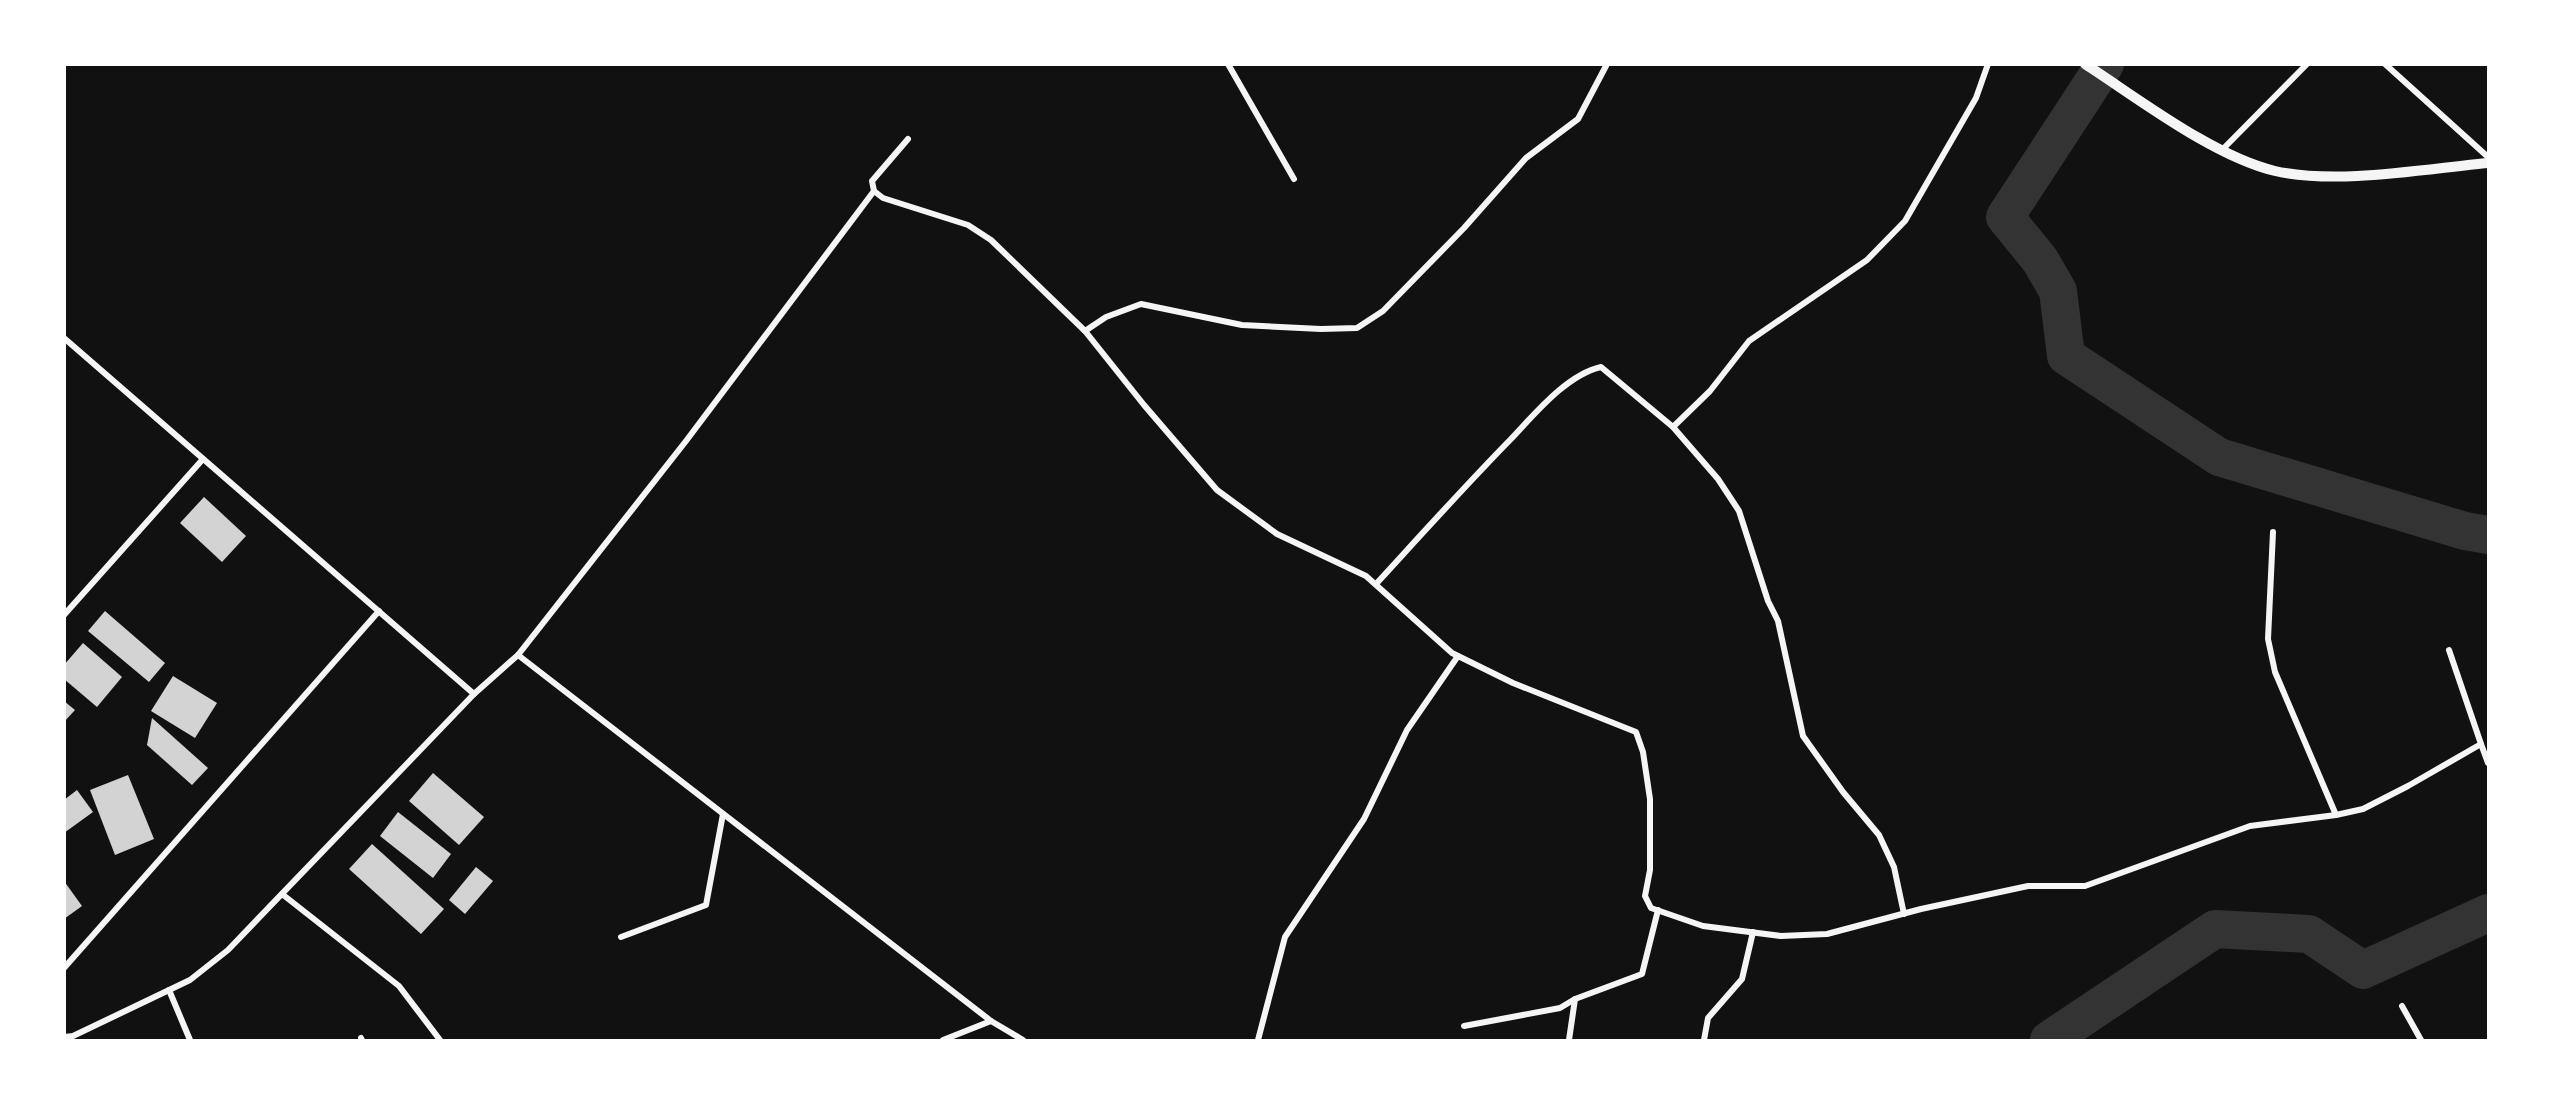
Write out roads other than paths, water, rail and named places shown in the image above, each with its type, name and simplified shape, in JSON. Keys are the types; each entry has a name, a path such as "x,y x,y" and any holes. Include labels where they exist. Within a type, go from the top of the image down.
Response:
{"street":[{"path":"1228,64 1294,178"},
{"path":"1086,331 1106,317 1141,304 1242,325 1321,329 1357,328 1383,311 1464,228 1526,158 1578,119 1607,64"},
{"path":"1673,427 1710,391 1749,341 1867,260 1905,220 1976,98 1988,64"},
{"path":"2085,64 2166,117 2222,150 2275,170 2315,176 2358,175 2488,163"},
{"path":"2222,150 2307,64"},
{"path":"2385,64 2488,157"},
{"path":"908,139 872,181 874,191 883,198 968,225 991,240 1086,331 1164,430 1217,490 1277,534 1366,576 1452,653 1513,683 1636,732 1643,752 1650,799 1650,870 1645,896 1651,908 1703,926 1781,936 1827,934 2028,886 2085,886 2250,826 2336,815 2363,809 2481,744"},
{"path":"64,1037 73,1036 190,980 228,950 474,694 518,655 686,441 874,191"},
{"path":"64,338 474,694"},
{"path":"1376,584 1473,477 1552,396 1589,370 1601,367 1673,427 1718,479 1739,512 1768,601 1778,621 1803,736 1843,792 1879,835 1894,867 1904,914"},
{"path":"64,615 203,459"},
{"path":"2273,532 2268,627 2275,672 2336,815"},
{"path":"64,968 379,611"},
{"path":"2449,650 2488,763"},
{"path":"518,655 991,1021 1023,1041"},
{"path":"1258,1041 1285,937 1364,819 1407,730 1458,656"},
{"path":"621,937 706,905 723,814"},
{"path":"282,894 399,986 440,1041"},
{"path":"1464,1026 1560,1008 1575,999 1642,974 1658,910"},
{"path":"1704,1041 1708,1018 1742,979 1753,932"},
{"path":"169,990 189,1041"},
{"path":"1569,1041 1575,999"},
{"path":"2402,1006 2421,1041"},
{"path":"943,1041 991,1021"}],"waterway":[{"path":"2105,64 2005,217 2040,260 2058,291 2066,356 2219,457 2465,531 2488,535"},
{"path":"2049,1040 2215,929 2309,934 2363,970 2488,913"}]}
